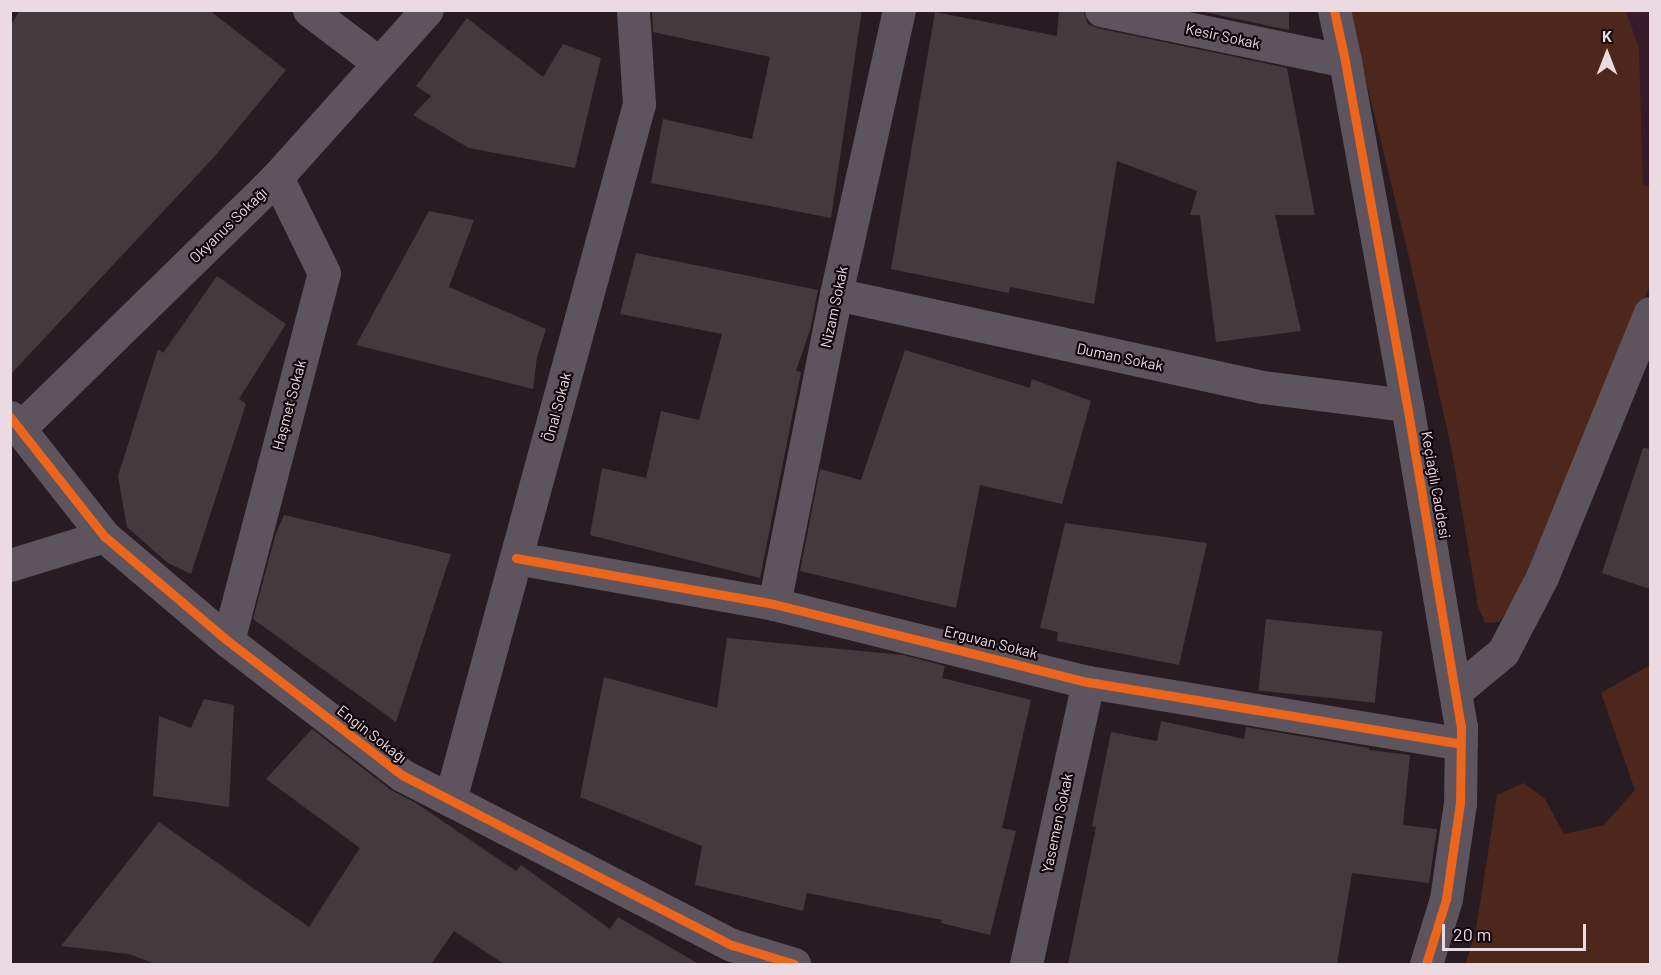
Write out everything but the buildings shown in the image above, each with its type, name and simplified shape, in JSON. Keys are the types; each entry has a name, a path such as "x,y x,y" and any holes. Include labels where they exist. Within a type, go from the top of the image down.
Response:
{"street":[{"path":"309,10 379,63"},
{"name":"Okyanus Sokağı","path":"15,423 277,177 427,10"},
{"name":"Önal Sokak","path":"450,800 639,104 633,10"},
{"name":"Nizam Sokak","path":"774,604 836,294 899,10"},
{"name":"Kesir Sokak","path":"1101,10 1346,61"},
{"name":"Keçiağılı Caddesi","path":"1334,10 1346,61 1461,726 1460,802 1446,899 1426,964"},
{"name":"Haşmet Sokak","path":"228,641 324,273 277,177"},
{"name":"Duman Sokak","path":"836,294 1262,387 1407,405"},
{"path":"1456,691 1503,652 1542,577 1650,313"},
{"name":"Engin Sokağı","path":"15,423 104,536 228,641 402,775 724,955 794,964"},
{"path":"10,565 104,536"},
{"name":"Erguvan Sokak","path":"516,558 774,604 1088,682 1461,744"},
{"name":"Yasemen Sokak","path":"1026,964 1088,682"}],"shaded area":[{"path":"1349,11 1626,11 1639,48 1643,185 1650,186 1650,286 1516,596 1499,622 1485,623 1478,607 1452,452 1409,257"},
{"path":"1626,11 1650,11 1650,186 1643,185 1639,48"},
{"path":"1650,665 1650,964 1465,964 1475,935 1497,795 1524,783 1545,799 1564,834 1604,825 1635,790 1601,693"}],"cycle path":[{"path":"1334,10 1407,405 1461,726 1460,803 1446,899 1426,964"},
{"path":"10,417 104,536 228,641 402,775 732,945 794,964"},
{"path":"516,558 774,604 1088,682 1461,744"}]}
